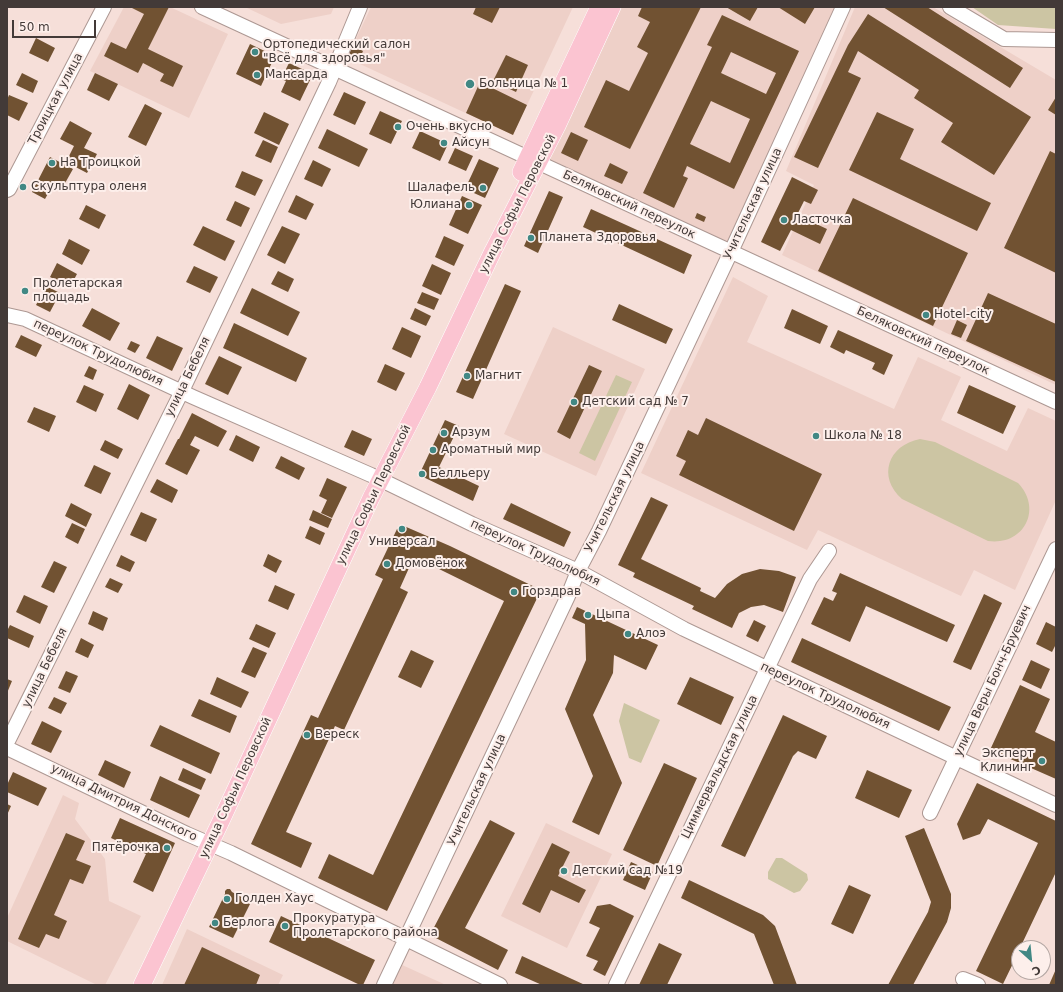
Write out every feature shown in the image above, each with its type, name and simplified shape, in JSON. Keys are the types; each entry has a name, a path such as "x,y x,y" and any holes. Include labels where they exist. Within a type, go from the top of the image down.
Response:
{"main road":[{"name":"улица Софьи Перовской","path":"142,985 205,842 376,477 428,387 493,251 599,7"},
{"name":"улица Софьи Перовской","path":"533,160 557,126 612,7"},
{"name":"улица Софьи Перовской","path":"131,985 205,842"}],"street":[{"name":"Троицкая улица","path":"7,190 9,189 104,7"},
{"name":"Беляковский переулок","path":"202,7 1056,402"},
{"name":"улица Бебеля","path":"7,743 182,392 334,69 360,7"},
{"name":"Учительская улица","path":"384,985 568,596 578,571 599,531 731,252 843,7"},
{"path":"950,7 1004,39 1056,40"},
{"name":"переулок Трудолюбия","path":"7,315 25,319 182,392 376,477 472,524 578,571 684,629 1056,805"},
{"name":"улица Веры Бонч-Бруевич","path":"930,813 1056,549"},
{"name":"Циммервальдская улица","path":"616,985 810,579 829,551"},
{"name":"улица Дмитрия Донского","path":"7,748 500,985"},
{"path":"963,979 978,985"}],"shaded area":[{"path":"124,7 170,7 228,34 189,118 90,71"},
{"path":"245,7 334,7 331,14 281,24"},
{"name":"Больница № 1","path":"371,7 573,7 513,135 347,58"},
{"path":"622,7 843,7 731,252 546,166"},
{"path":"855,7 933,7 1056,80 1056,385 782,255 814,185 786,171"},
{"path":"972,7 1056,7 1056,29 998,25"},
{"name":"Школа № 18","path":"733,277 768,296 747,342 894,409 918,357 961,377 941,420 1007,451 1028,408 1056,421 1056,500 1015,590 974,570 961,596 818,530 807,550 641,473"},
{"name":"Детский сад № 7","path":"553,327 645,369 596,476 504,434"},
{"path":"616,375 632,382 595,461 579,453"},
{"path":"920,439 935,442 1018,483 1025,493 1029,504 1029,514 1026,524 1020,532 1011,538 1001,541 988,541 902,499 894,490 890,481 888,472 890,463 900,448 909,442"},
{"path":"624,703 660,720 641,763 629,758 619,721"},
{"path":"63,795 79,803 75,819 105,859 109,901 141,916 105,985 97,985 7,941 7,918"},
{"name":"Детский сад №19","path":"546,823 612,854 567,948 501,916"},
{"path":"776,858 782,858 807,874 808,880 800,891 794,893 768,879 768,872"},
{"path":"187,929 283,975 278,985 162,985"},
{"path":"400,964 446,985 390,985"}],"building":[{"path":"130,7 169,7 148,49 183,66 173,87 160,81 164,74 143,63 138,73 104,56 111,42 126,49 144,14"},
{"path":"476,7 500,7 492,23 473,14"},
{"path":"642,7 701,7 630,149 584,127 606,80 629,91 648,53 637,47 650,22 638,16"},
{"path":"726,7 758,7 750,21"},
{"path":"778,7 815,7 805,24"},
{"path":"883,7 927,7 1023,68 1010,88"},
{"path":"868,14 1031,117 994,175 941,142 953,123 914,98 919,90 858,51 848,72 861,78 818,168 794,157 848,45"},
{"path":"722,15 799,51 734,189 687,166 683,176 688,178 674,208 643,193 712,47 707,45","holes":["731,52 776,73 766,94 721,73","711,101 750,119 730,163 690,144"]},
{"path":"36,38 55,48 48,62 29,53"},
{"path":"250,44 275,56 261,86 236,74"},
{"path":"353,46 363,51 358,63 347,58"},
{"path":"506,55 528,65 516,92 493,81"},
{"path":"289,63 313,74 300,101 281,92 286,81 281,79"},
{"path":"22,73 38,81 33,93 16,85"},
{"path":"95,73 118,84 109,101 87,90"},
{"path":"480,82 527,105 513,135 466,113"},
{"path":"344,92 366,102 355,125 333,115"},
{"path":"9,95 28,103 19,121 7,115 7,100"},
{"path":"1056,97 1056,115 1048,110"},
{"path":"145,104 162,113 146,146 128,137"},
{"path":"380,111 402,121 391,144 369,134"},
{"path":"264,112 289,124 279,145 254,133"},
{"path":"877,112 914,129 900,159 991,203 977,231 849,170"},
{"path":"70,121 92,133 84,148 97,154 87,173 66,162 74,146 60,139"},
{"path":"327,129 368,149 359,167 318,148"},
{"path":"420,131 448,144 440,161 412,148"},
{"path":"571,132 588,140 578,161 561,153"},
{"path":"263,140 278,147 271,163 255,156"},
{"path":"455,148 473,156 466,171 448,163"},
{"path":"1050,151 1056,154 1056,273 1004,248"},
{"path":"50,157 73,169 64,185 55,181 45,199 32,192"},
{"path":"479,159 499,168 485,198 465,189"},
{"path":"313,160 331,169 322,187 304,179"},
{"path":"610,163 628,172 622,184 604,176"},
{"path":"242,171 263,180 255,196 235,187"},
{"path":"792,177 818,190 811,204 804,201 797,215 827,229 820,244 791,230 780,251 761,242"},
{"path":"549,191 563,197 538,253 524,246"},
{"path":"296,195 314,204 306,220 288,212"},
{"path":"462,196 482,205 468,234 449,225"},
{"path":"853,198 968,253 933,326 818,271"},
{"path":"235,201 250,208 241,227 226,220"},
{"path":"86,205 106,215 99,229 79,219"},
{"path":"591,209 692,255 684,274 583,227"},
{"path":"697,213 706,217 704,222 695,218"},
{"path":"203,226 235,241 225,261 193,245"},
{"path":"282,226 300,234 285,264 267,255"},
{"path":"444,236 464,245 454,266 435,257"},
{"path":"69,239 90,250 82,265 62,254"},
{"path":"57,263 77,274 70,287 50,277"},
{"path":"432,264 451,273 441,295 422,286"},
{"path":"194,266 218,277 210,293 186,282"},
{"path":"278,271 294,279 288,292 271,284"},
{"path":"505,284 521,291 473,399 456,392"},
{"path":"46,286 60,293 50,312 36,305"},
{"path":"252,288 300,312 288,336 240,313"},
{"path":"422,292 439,299 434,310 417,303"},
{"path":"988,293 1056,324 1056,382 966,341"},
{"path":"619,304 673,329 666,344 612,320"},
{"path":"92,308 120,323 110,341 82,326"},
{"path":"415,308 431,316 426,326 410,319"},
{"path":"792,309 828,326 820,344 784,328"},
{"path":"957,320 967,325 961,338 951,334"},
{"path":"234,323 307,358 296,382 223,348"},
{"path":"402,327 421,336 411,358 392,349"},
{"path":"838,330 893,355 884,375 872,369 875,363 846,350 844,354 830,347"},
{"path":"21,335 42,345 36,357 15,347"},
{"path":"157,336 183,348 172,371 146,358"},
{"path":"131,341 140,345 135,353 127,349"},
{"path":"219,356 242,367 228,395 205,384"},
{"path":"385,364 405,373 396,391 377,382"},
{"path":"589,365 602,371 570,439 557,432"},
{"path":"89,366 97,370 93,380 84,376"},
{"path":"129,384 150,395 138,420 117,409"},
{"path":"84,385 104,394 96,412 76,402"},
{"path":"969,385 1016,406 1003,434 957,413"},
{"path":"34,407 56,416 49,432 27,422"},
{"path":"192,413 227,431 218,447 195,436 190,445 200,450 187,475 165,464"},
{"path":"706,418 822,474 794,531 679,475 686,461 676,456 688,430 698,435"},
{"path":"445,420 459,426 439,467 479,486 473,501 419,475"},
{"path":"352,430 372,439 364,456 344,447"},
{"path":"236,435 260,447 253,462 229,450"},
{"path":"105,440 123,449 118,459 100,450"},
{"path":"281,456 305,468 299,480 275,468"},
{"path":"94,465 111,473 101,494 84,486"},
{"path":"327,478 347,487 332,518 321,513 327,500 319,496"},
{"path":"157,479 178,490 172,503 150,492"},
{"path":"651,497 668,505 641,559 701,588 700,591 715,598 727,584 742,574 760,569 779,571 796,577 783,612 764,605 751,607 739,613 732,628 692,609 694,606 633,577 635,573 618,565"},
{"path":"71,503 92,514 86,527 65,516"},
{"path":"511,503 571,532 564,547 503,519"},
{"path":"313,510 332,519 328,528 309,520"},
{"path":"141,512 157,519 146,542 130,535"},
{"path":"72,523 85,529 78,544 65,537"},
{"path":"310,526 325,533 320,545 305,538"},
{"path":"404,526 450,546 541,590 387,911 318,878 329,854 373,875 504,601 439,569 413,559 400,588 408,592 344,730 335,726 286,832 312,843 301,868 251,844 311,715 318,718 383,579 375,575 397,529"},
{"path":"268,554 282,561 276,573 263,566"},
{"path":"121,555 135,562 130,572 116,566"},
{"path":"54,561 67,567 54,593 41,587"},
{"path":"840,573 955,625 947,642 866,606 850,642 811,624 824,597 833,601 837,593 832,591"},
{"path":"110,578 123,584 118,593 105,587"},
{"path":"275,585 295,594 288,610 268,601"},
{"path":"984,594 1002,603 971,670 953,662"},
{"path":"24,595 48,606 40,624 16,612"},
{"path":"577,607 658,645 646,670 614,655 613,673 593,715 622,783 599,835 572,822 593,776 565,709 586,660 585,624 572,618"},
{"path":"93,611 108,618 103,631 88,624"},
{"path":"754,620 766,626 758,642 746,636"},
{"path":"1046,622 1056,627 1056,644 1052,652 1036,644"},
{"path":"256,624 276,633 269,648 249,639"},
{"path":"10,625 34,636 29,648 7,638 7,631"},
{"path":"81,638 94,645 88,658 75,652"},
{"path":"802,638 951,707 939,731 791,662"},
{"path":"253,647 267,653 255,678 241,672"},
{"path":"411,650 434,661 421,688 398,677"},
{"path":"1031,660 1050,669 1041,689 1022,680"},
{"path":"66,671 78,676 70,693 58,688"},
{"path":"217,677 249,692 241,708 210,694"},
{"path":"690,677 734,697 721,725 677,704"},
{"path":"7,679 12,681 7,693"},
{"path":"1020,685 1050,699 1035,732 1056,742 1056,779 990,750"},
{"path":"54,697 67,703 61,714 48,708"},
{"path":"199,699 237,716 230,733 191,716"},
{"path":"783,715 827,736 816,759 798,751 793,756 745,857 721,846"},
{"path":"42,721 62,731 51,753 31,744"},
{"path":"160,725 220,753 211,774 150,746"},
{"path":"105,760 131,772 124,788 98,775"},
{"path":"664,763 697,778 657,866 623,850"},
{"path":"183,768 206,779 201,790 178,780"},
{"path":"867,770 912,790 899,818 855,798"},
{"path":"13,772 47,788 38,806 7,792 7,785"},
{"path":"160,776 200,795 189,818 150,800"},
{"path":"977,783 1056,821 1056,872 1024,940 1011,940 1011,968 1003,984 976,971 1038,843 988,819 980,834 963,840 957,824"},
{"path":"7,804 11,806 7,815"},
{"path":"120,818 175,843 153,892 133,882 146,854 111,838"},
{"path":"490,820 515,833 465,928 508,950 498,970 430,935"},
{"path":"924,828 951,894 951,908 947,922 913,985 888,985 928,912 931,902 905,836"},
{"path":"66,833 85,841 76,860 91,866 83,884 70,879 54,915 67,921 59,939 46,934 39,948 18,939"},
{"path":"552,843 570,852 558,876 586,890 579,903 551,890 540,913 522,904"},
{"path":"631,862 653,872 645,890 623,880"},
{"path":"689,880 763,915 775,926 797,985 774,985 754,934 681,898"},
{"path":"849,885 871,895 853,934 831,924"},
{"path":"227,889 230,889 232,892 251,902 233,938 209,927"},
{"path":"610,904 634,916 605,976 593,970 598,961 586,956 600,928 589,923 597,906"},
{"path":"281,916 375,960 363,985 360,985 269,942"},
{"path":"659,943 682,954 667,985 639,985"},
{"path":"202,947 260,975 256,985 184,985"},
{"path":"522,956 585,985 542,985 515,973"},
{"path":"1056,969 1056,985 1049,985"}],"place":[{"name":"Ортопедический салон \"Всё для здоровья\"","path":"255,52"},
{"name":"Мансарда","path":"257,75"},
{"name":"Больница № 1","path":"470,84"},
{"name":"Очень вкусно","path":"398,127"},
{"name":"Айсун","path":"444,143"},
{"name":"На Троицкой","path":"52,163"},
{"name":"Скульптура оленя","path":"23,187"},
{"name":"Шалафель","path":"483,188"},
{"name":"Юлиана","path":"469,205"},
{"name":"Ласточка","path":"784,220"},
{"name":"Планета Здоровья","path":"531,238"},
{"name":"Пролетарская площадь","path":"25,291"},
{"name":"Hotel-city","path":"926,315"},
{"name":"Магнит","path":"467,376"},
{"name":"Детский сад № 7","path":"574,402"},
{"name":"Арзум","path":"444,433"},
{"name":"Школа № 18","path":"816,436"},
{"name":"Ароматный мир","path":"433,450"},
{"name":"Белльеру","path":"422,474"},
{"name":"Универсал","path":"402,529"},
{"name":"Домовёнок","path":"387,564"},
{"name":"Горздрав","path":"514,592"},
{"name":"Цыпа","path":"588,615"},
{"name":"Алоэ","path":"628,634"},
{"name":"Вереск","path":"307,735"},
{"name":"Эксперт Клининг","path":"1042,761"},
{"name":"Пятёрочка","path":"167,848"},
{"name":"Детский сад №19","path":"564,871"},
{"name":"Голден Хаус","path":"227,899"},
{"name":"Берлога","path":"215,923"},
{"name":"Прокуратура Пролетарского района","path":"285,926"}]}
